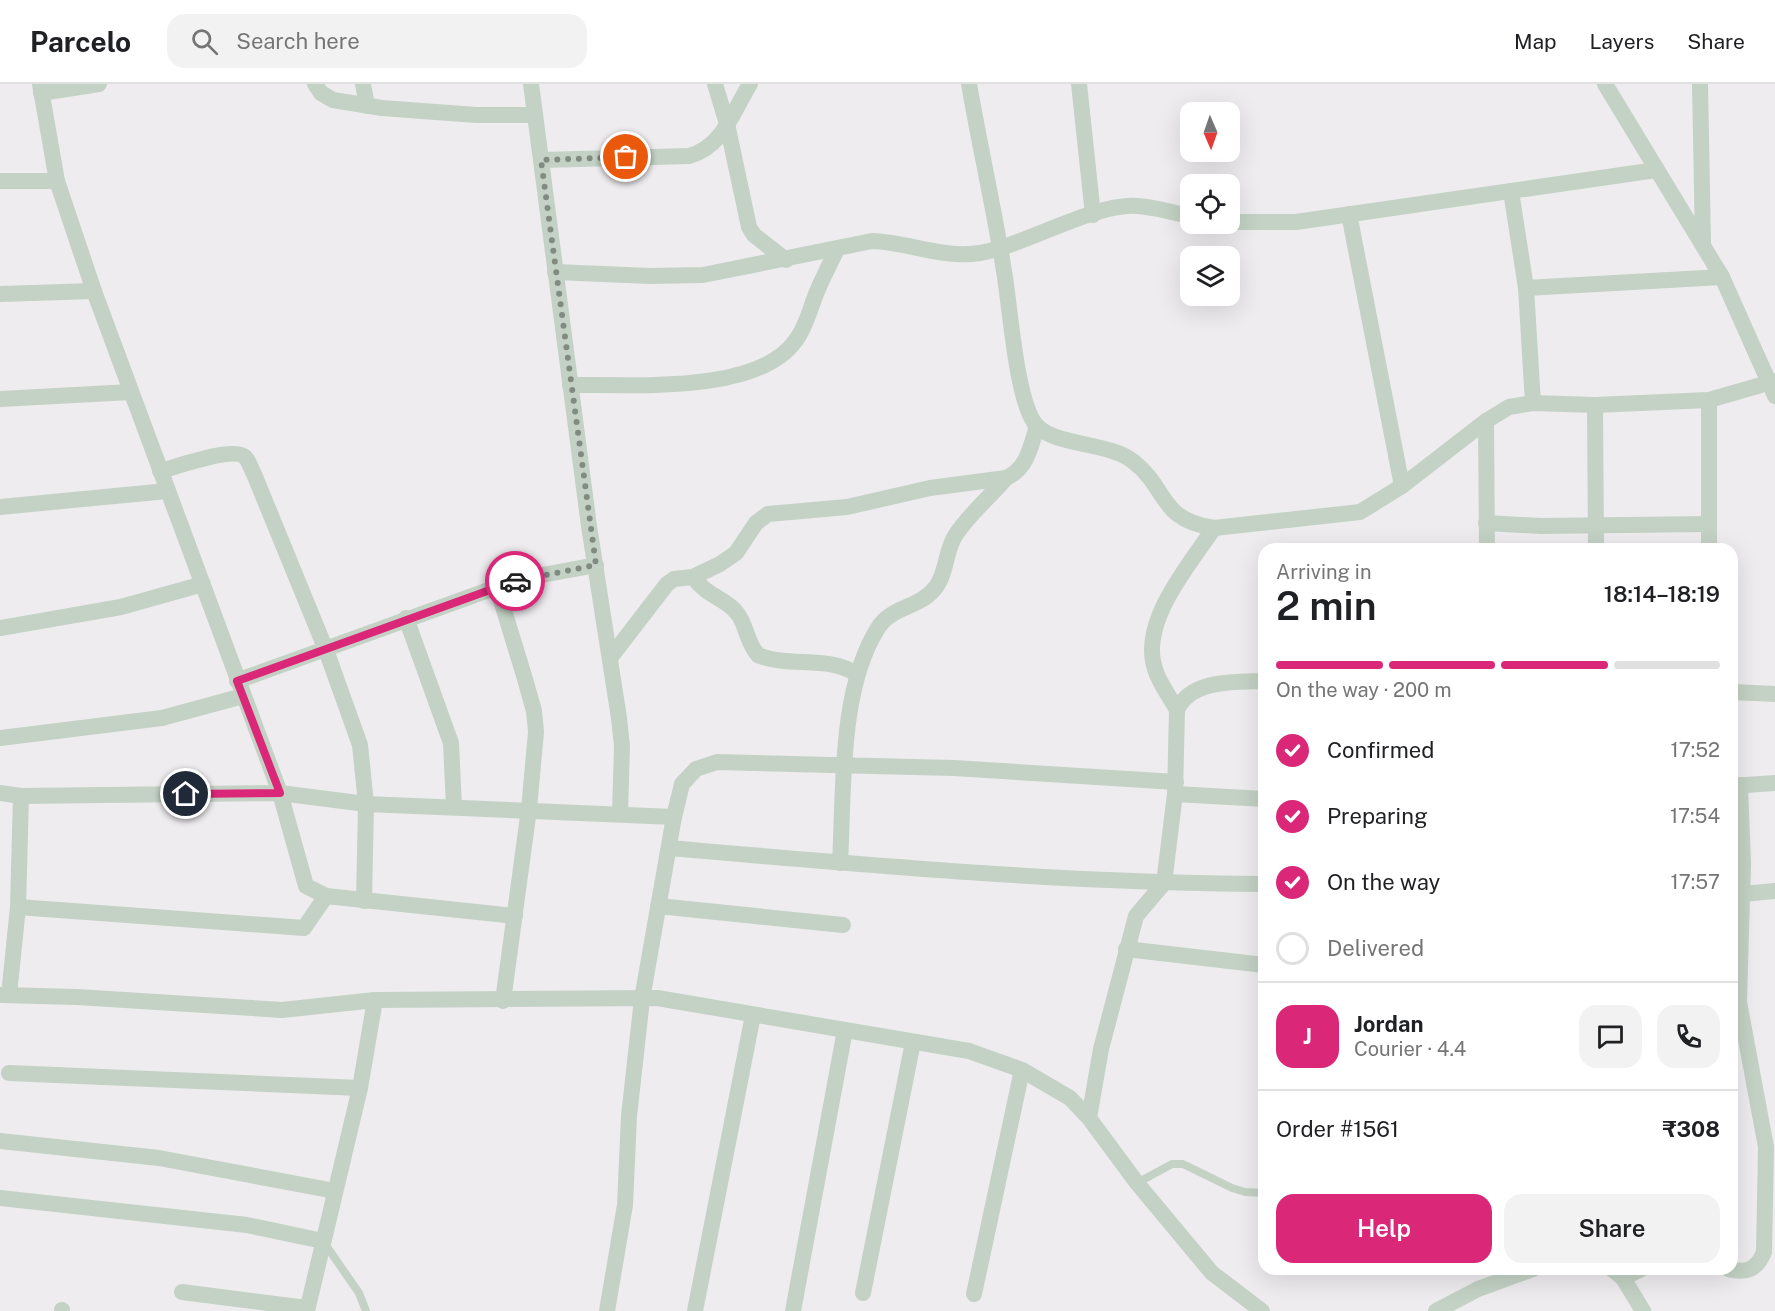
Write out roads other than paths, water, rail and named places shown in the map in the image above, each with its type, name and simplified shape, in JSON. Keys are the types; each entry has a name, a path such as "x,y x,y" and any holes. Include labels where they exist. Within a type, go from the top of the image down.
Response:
{"street":[{"path":"99,84 40,88 57,181 94,291 280,793 306,886 326,897 514,916"},
{"path":"315,84 321,93 333,100 367,106 476,115 535,115"},
{"path":"363,84 367,106"},
{"path":"531,84 570,385 622,746 621,814"},
{"path":"715,84 727,124 749,226 754,236 786,260"},
{"path":"541,160 689,156 711,147 750,84"},
{"path":"969,84 1000,249 1019,370 1031,416 1037,426 1048,432 1112,450 1132,460 1142,469 1176,514 1192,525 1214,528 1360,512 1402,486 1486,421 1509,407 1533,403 1595,405 1709,400 1773,387 1722,277 1605,84"},
{"path":"1079,84 1093,215"},
{"path":"1700,84 1703,244"},
{"path":"1240,222 1296,222 1656,170"},
{"path":"0,181 57,181"},
{"path":"1511,190 1526,288 1533,403"},
{"path":"555,272 680,277 786,260 872,241 896,242 949,254 965,255 1000,249 1093,215 1136,206 1180,214"},
{"path":"1349,214 1402,486"},
{"path":"570,385 702,382 765,366 782,356 796,340 837,249"},
{"path":"1526,288 1722,277"},
{"path":"0,294 94,291"},
{"path":"0,399 131,392"},
{"path":"1709,400 1709,543"},
{"path":"1595,405 1596,543"},
{"path":"1486,421 1487,543"},
{"path":"610,658 667,584 674,579 693,577 720,564 736,553 756,523 768,514 848,507 930,488 1006,478 1015,474 1023,465 1037,426"},
{"path":"160,471 223,454 237,453 245,457 326,650 357,736 366,804 364,901"},
{"path":"840,863 845,765 856,674 878,627 901,608 920,602 935,588 944,572 955,536 1006,478"},
{"path":"0,507 167,491"},
{"path":"1486,523 1709,524"},
{"path":"1177,710 1155,669 1153,640 1157,623 1169,597 1214,528"},
{"path":"0,738 162,718 240,689 326,650 406,618 521,579 596,565"},
{"path":"693,577 701,589 737,612 746,636 758,655 775,660 846,667 856,674"},
{"path":"0,628 121,607 202,584"},
{"path":"497,587 534,711 536,732 529,809 503,1001"},
{"path":"406,618 451,743 454,807"},
{"path":"1089,1118 1101,1049 1136,916 1164,884 1175,788 1177,710 1182,698 1194,691 1213,685 1258,681"},
{"path":"1738,692 1775,694"},
{"path":"607,1311 625,1205 629,1116 642,999 674,817 682,784 696,769 717,762 954,768 1175,788 1258,798"},
{"path":"1738,786 1775,783"},
{"path":"0,793 21,796 280,793 366,804 529,809 674,817"},
{"path":"21,796 18,907 5,995 282,1010 375,1000 503,1001 657,998 969,1051 1022,1070 1070,1098 1089,1118 1137,1183 1212,1273 1262,1311"},
{"path":"1738,822 1742,894 1738,966"},
{"path":"669,848 840,863 1164,884 1258,884"},
{"path":"1742,894 1775,891"},
{"path":"18,907 304,928 326,897"},
{"path":"658,906 843,925"},
{"path":"1126,949 1258,964"},
{"path":"182,1292 307,1310 360,1088 375,1000"},
{"path":"1738,1012 1766,1147 1764,1252 1759,1264 1749,1270 1738,1269"},
{"path":"695,1311 753,1015"},
{"path":"793,1311 845,1030"},
{"path":"863,1293 913,1041"},
{"path":"974,1294 1022,1070"},
{"path":"9,1073 360,1088"},
{"path":"0,1141 159,1158 335,1191"},
{"path":"0,1198 247,1225 323,1241"},
{"path":"1436,1311 1508,1275"},
{"path":"1618,1275 1644,1311"}],"lane":[{"path":"1137,1183 1166,1166 1184,1164 1232,1188 1258,1193"},
{"path":"323,1241 359,1293 366,1311"}]}
